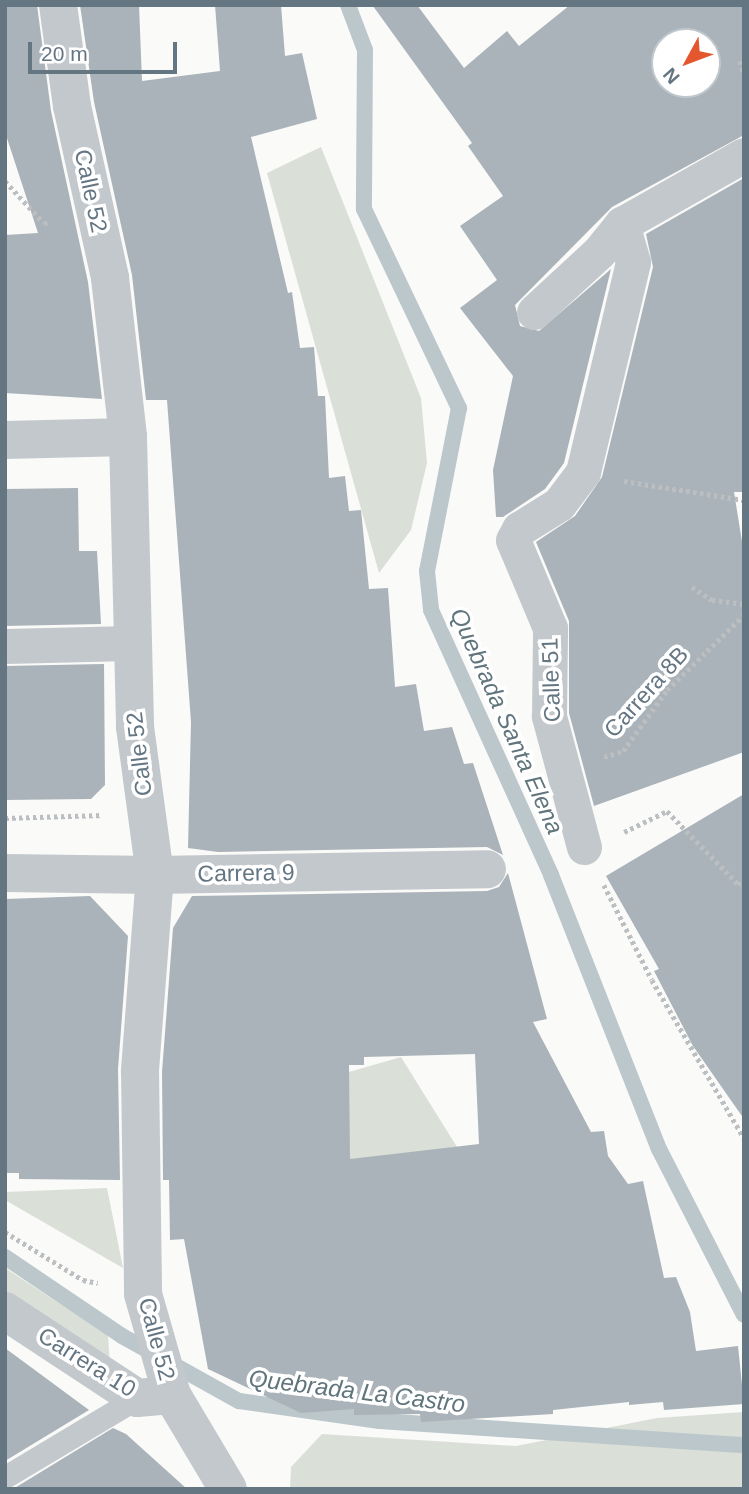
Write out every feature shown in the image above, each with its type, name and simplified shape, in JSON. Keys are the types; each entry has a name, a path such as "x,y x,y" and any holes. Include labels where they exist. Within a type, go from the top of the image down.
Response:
{"street":[{"name":"Calle 52","path":"58,5 72,106 110,278 128,437 130,643 135,727 155,875 140,1071 143,1294 155,1396 228,1489"},
{"path":"534,312 599,252 622,224 744,155"},
{"name":"Calle 51","path":"584,847 562,773 550,716 550,628 513,540 519,530 559,504 583,472 633,262 622,224"},
{"path":"5,440 128,437"},
{"path":"5,646 130,643"},
{"name":"Carrera 9","path":"5,873 155,875 486,869"},
{"name":"Carrera 10","path":"5,1311 155,1396"}],"lane":[{"path":"5,1477 155,1396"}],"path":[{"path":"740,61 744,74"},
{"path":"583,472 679,493 744,500"},
{"path":"692,587 712,600 744,604"},
{"name":"Carrera 8B","path":"562,773 623,751 667,690 744,615"},
{"path":"667,811 738,884 744,884"},
{"path":"584,847 652,980 744,1138"},
{"path":"5,1232 83,1279 143,1294"}],"shaded area":[{"path":"321,147 421,398 427,463 411,530 379,573 267,173"},
{"path":"401,1057 457,1147 293,1166 349,1072"},
{"path":"107,1188 123,1268 5,1200 5,1192"},
{"path":"5,1268 108,1335 110,1366 5,1320"},
{"path":"744,1412 744,1489 290,1489 291,1467 322,1434 516,1446 657,1418"}],"building":[{"path":"5,5 37,5 51,111 88,282 102,399 5,393 5,235 38,233 5,132"},
{"path":"80,5 139,5 142,81 220,71 215,5 281,5 285,56 302,53 317,119 251,137 288,293 292,292 300,348 314,347 318,396 325,396 329,478 345,476 349,511 361,510 369,589 388,588 395,687 416,684 424,731 452,727 464,764 473,763 503,855 487,847 218,852 188,848 191,722 167,400 146,400 132,275 94,102"},
{"path":"417,5 464,68 507,31 519,46 570,5 744,5 744,135 612,207 515,305 520,326 539,331 611,269 564,463 545,489 503,517 496,517 493,470 513,376 460,308 497,280 460,226 503,196 468,146 472,143 373,6"},
{"path":"744,178 744,492 734,492 744,554 744,752 594,806 569,713 569,621 536,542 575,516 602,477 653,267 646,234"},
{"path":"78,488 79,551 97,551 101,624 5,626 5,489"},
{"path":"104,664 105,785 91,799 5,800 5,666"},
{"path":"744,794 744,1119 693,1046 654,971 659,969 606,876"},
{"path":"508,873 547,1019 533,1022 591,1132 604,1131 608,1156 628,1184 643,1181 664,1278 676,1277 690,1312 696,1351 738,1346 744,1404 664,1410 663,1402 629,1405 629,1402 553,1410 553,1414 421,1422 420,1414 354,1415 354,1409 301,1413 208,1369 184,1239 170,1240 169,1180 163,1180 162,1072 173,928 192,896 487,891 499,887","holes":["475,1054 479,1144 350,1159 349,1065 364,1065 364,1057"]},
{"path":"90,896 128,936 118,1069 120,1180 19,1179 19,1173 5,1173 5,899"},
{"path":"5,1348 89,1410 5,1461"},
{"path":"113,1428 126,1434 187,1489 13,1489"}],"waterway":[{"name":"Quebrada Santa Elena","path":"348,5 365,50 364,209 459,408 427,571 431,610 551,875 659,1149 744,1315"},
{"name":"Quebrada La Castro","path":"5,1257 122,1336 239,1401 380,1421 744,1445"}]}
